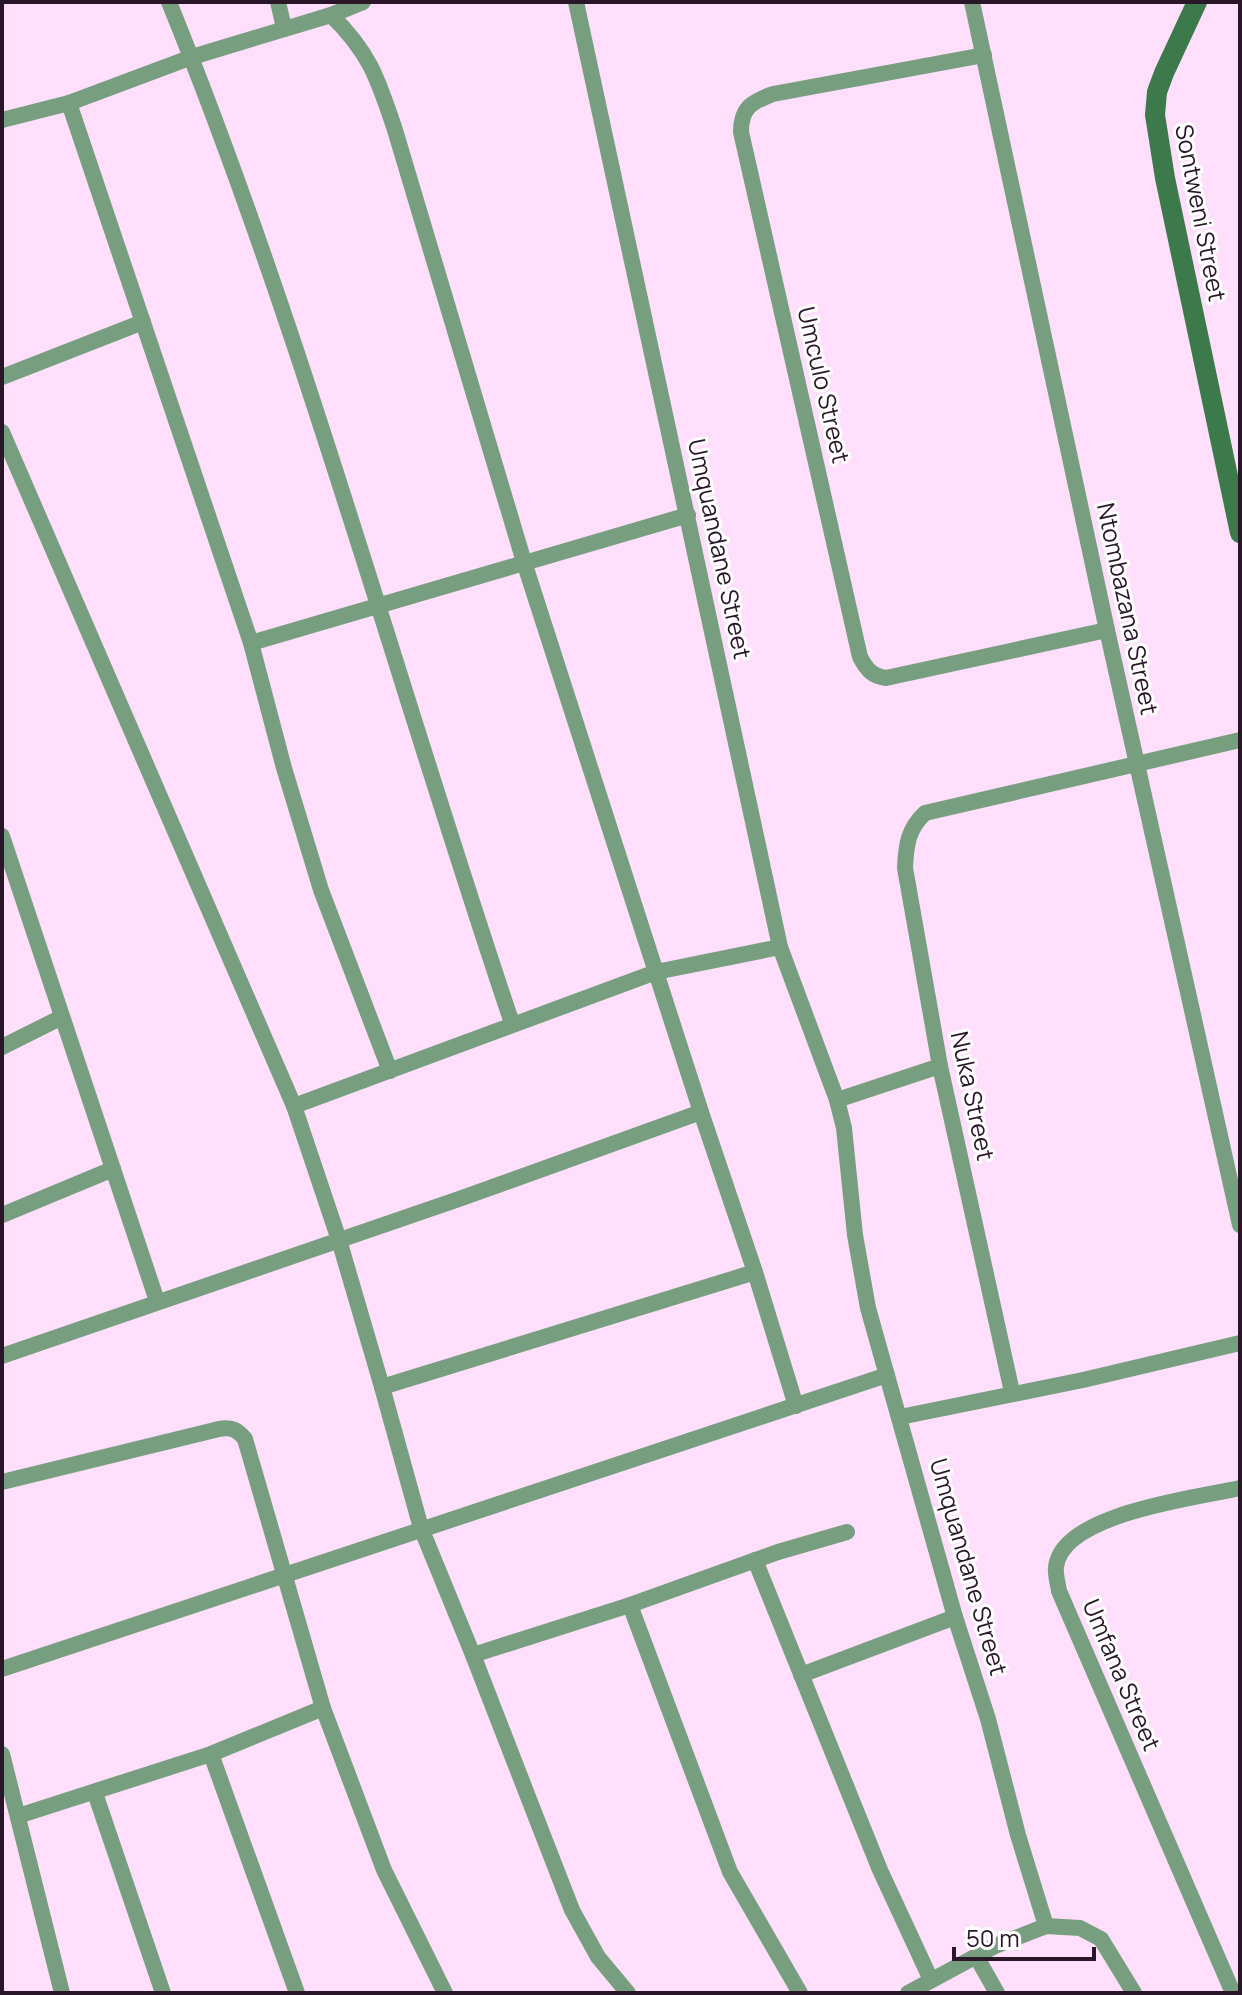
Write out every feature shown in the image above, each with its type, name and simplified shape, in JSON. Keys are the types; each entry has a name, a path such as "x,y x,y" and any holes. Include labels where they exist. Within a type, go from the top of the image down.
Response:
{"street":[{"path":"169,2 192,57 295,349 381,607 451,843 512,1023"},
{"path":"278,2 284,28"},
{"path":"2,120 69,103 192,57 331,15 363,2"},
{"name":"Umquandane Street","path":"576,2 780,947 837,1100 848,1152 860,1270 868,1308 1046,1926"},
{"name":"Ntombazana Street","path":"972,2 1136,765 1240,1225"},
{"name":"Sontweni Street","path":"1197,2 1164,73 1157,92 1155,115 1165,178 1240,533"},
{"path":"331,15 359,44 376,74 524,562 796,1406"},
{"name":"Umculo Street","path":"984,55 773,94 747,108 741,119 741,132 860,657 867,670 877,677 886,678 1107,630"},
{"path":"69,103 251,643 321,890 390,1071"},
{"path":"2,377 143,322"},
{"path":"2,432 294,1106 339,1240 421,1528 572,1910 598,1957 628,1993"},
{"path":"251,643 688,515"},
{"path":"1136,765 1240,740"},
{"name":"Nuka Street","path":"1012,1392 940,1066 905,868 906,843 910,831 925,813 1136,765"},
{"path":"2,836 157,1301"},
{"path":"294,1106 656,972 780,947"},
{"path":"2,1047 62,1017"},
{"path":"837,1100 940,1066"},
{"path":"2,1356 701,1112"},
{"path":"2,1215 113,1169"},
{"path":"382,1387 755,1272"},
{"path":"900,1417 1083,1380 1240,1343"},
{"path":"2,1669 887,1375"},
{"path":"2,1482 228,1427 238,1431 245,1439 323,1708 384,1870 445,1993"},
{"name":"Umfana Street","path":"1233,1993 1059,1591 1055,1568 1059,1556 1075,1537 1092,1525 1113,1517 1240,1488"},
{"path":"473,1655 847,1532"},
{"path":"755,1560 880,1870 931,1980"},
{"path":"630,1605 730,1872 800,1993"},
{"path":"801,1675 955,1617"},
{"path":"18,1816 211,1754 323,1708"},
{"path":"2,1754 62,1993"},
{"path":"211,1754 297,1993"},
{"path":"95,1793 163,1993"},
{"path":"908,1993 976,1956 1046,1926 1080,1928 1101,1939 1134,1993"},
{"path":"976,1956 997,1993"}]}
